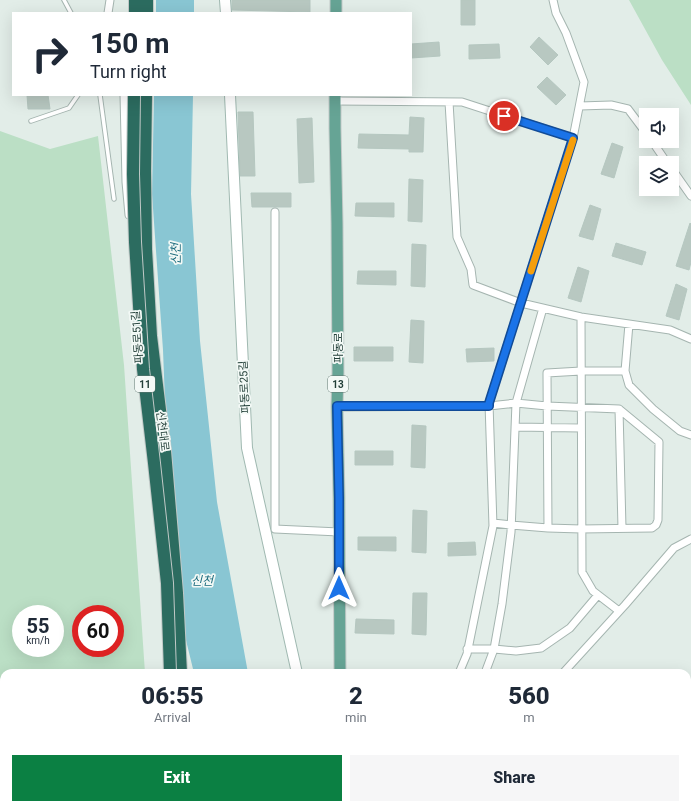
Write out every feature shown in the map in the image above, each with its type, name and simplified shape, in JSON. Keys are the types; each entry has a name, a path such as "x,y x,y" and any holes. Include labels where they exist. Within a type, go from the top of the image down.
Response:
{"highway":[{"path":"135,0 135,12"},
{"path":"147,0 147,12"},
{"name":"신천대로","path":"134,96 133,174 135,242 142,361 167,583 170,669"},
{"name":"신천대로","path":"146,96 146,249 151,336 168,483 177,593 181,669"}],"main road":[{"path":"336,0 336,12"},
{"name":"파동로","path":"335,98 340,669"}],"street":[{"path":"108,12 110,0"},
{"path":"225,0 226,12"},
{"path":"460,669 468,649 493,526 489,403 573,138 584,82 566,32 556,14 552,0"},
{"name":"파동로51길","path":"124,96 126,182 140,384 160,573 166,611 165,642 174,669"},
{"name":"파동로25길","path":"230,96 247,448 296,669"},
{"path":"335,98 462,102 573,138"},
{"path":"449,102 457,237 471,268 473,285 521,303 581,317 670,330 691,339"},
{"path":"580,106 611,105 628,109 639,124"},
{"path":"679,179 691,196"},
{"path":"275,212 276,529"},
{"path":"486,669 494,649 502,604 511,525 516,403 543,308"},
{"path":"581,317 582,572 593,591 619,611"},
{"path":"629,324 625,371 629,384 653,409 680,431 691,435"},
{"path":"548,528 547,373 625,371"},
{"path":"337,406 489,406 516,403 619,409 659,442 658,520 656,525 652,528 548,528 493,523"},
{"path":"619,409 622,528"},
{"path":"515,427 581,428"},
{"path":"265,528 339,532"},
{"path":"566,669 674,548 691,539"},
{"path":"468,649 516,651 541,648 570,628 598,595"}],"lane":[{"path":"64,0 70,12"},
{"path":"31,121 69,108 77,96"},
{"path":"100,96 114,199"}],"green space":[{"path":"629,0 691,0 691,105 662,60"},
{"path":"0,131 50,149 98,136 124,365 145,669 0,669"}],"water":[{"path":"156,0 194,0 194,12 156,12"},
{"name":"신천","path":"154,96 193,96 191,194 200,341 217,502 247,669 193,669 172,583 163,350 152,194"}],"building":[{"path":"232,0 310,0 310,12 232,10"},
{"path":"461,0 475,0 475,25 461,25"},
{"path":"539,37 558,55 548,65 530,47"},
{"path":"439,42 440,56 412,58 412,44"},
{"path":"499,44 500,58 469,59 469,45"},
{"path":"547,77 566,95 556,105 537,87"},
{"path":"27,96 48,96 50,109 28,109"},
{"path":"238,112 253,112 255,176 240,176"},
{"path":"410,117 424,118 423,152 409,152 409,149 358,148 359,134 409,135"},
{"path":"312,118 314,182 299,183 297,119"},
{"path":"612,143 623,147 614,178 601,174"},
{"path":"409,179 423,180 422,222 408,221"},
{"path":"251,193 291,193 291,207 252,207"},
{"path":"356,203 394,203 394,217 355,216"},
{"path":"590,205 601,209 593,240 579,236"},
{"path":"690,223 691,262 689,270 676,266"},
{"path":"616,243 646,252 642,265 612,256"},
{"path":"412,244 426,245 425,287 411,286"},
{"path":"578,267 589,271 581,302 568,298"},
{"path":"358,271 396,271 396,285 357,284"},
{"path":"676,284 687,289 679,320 666,316"},
{"path":"411,320 424,321 423,363 409,362"},
{"path":"354,347 393,347 393,361 354,361"},
{"path":"494,348 494,361 467,362 466,349"},
{"path":"412,425 426,426 425,468 411,467"},
{"path":"355,451 393,451 393,465 355,465"},
{"path":"413,510 427,511 426,553 412,552"},
{"path":"358,537 396,537 396,551 358,550"},
{"path":"475,542 476,555 448,556 448,543"},
{"path":"413,593 427,593 426,635 412,634"},
{"path":"356,619 394,620 394,634 355,633"}],"slow traffic":[{"path":"531,271 573,140"}],"route":[{"path":"339,588 337,406 489,406 573,138 504,116"}]}
